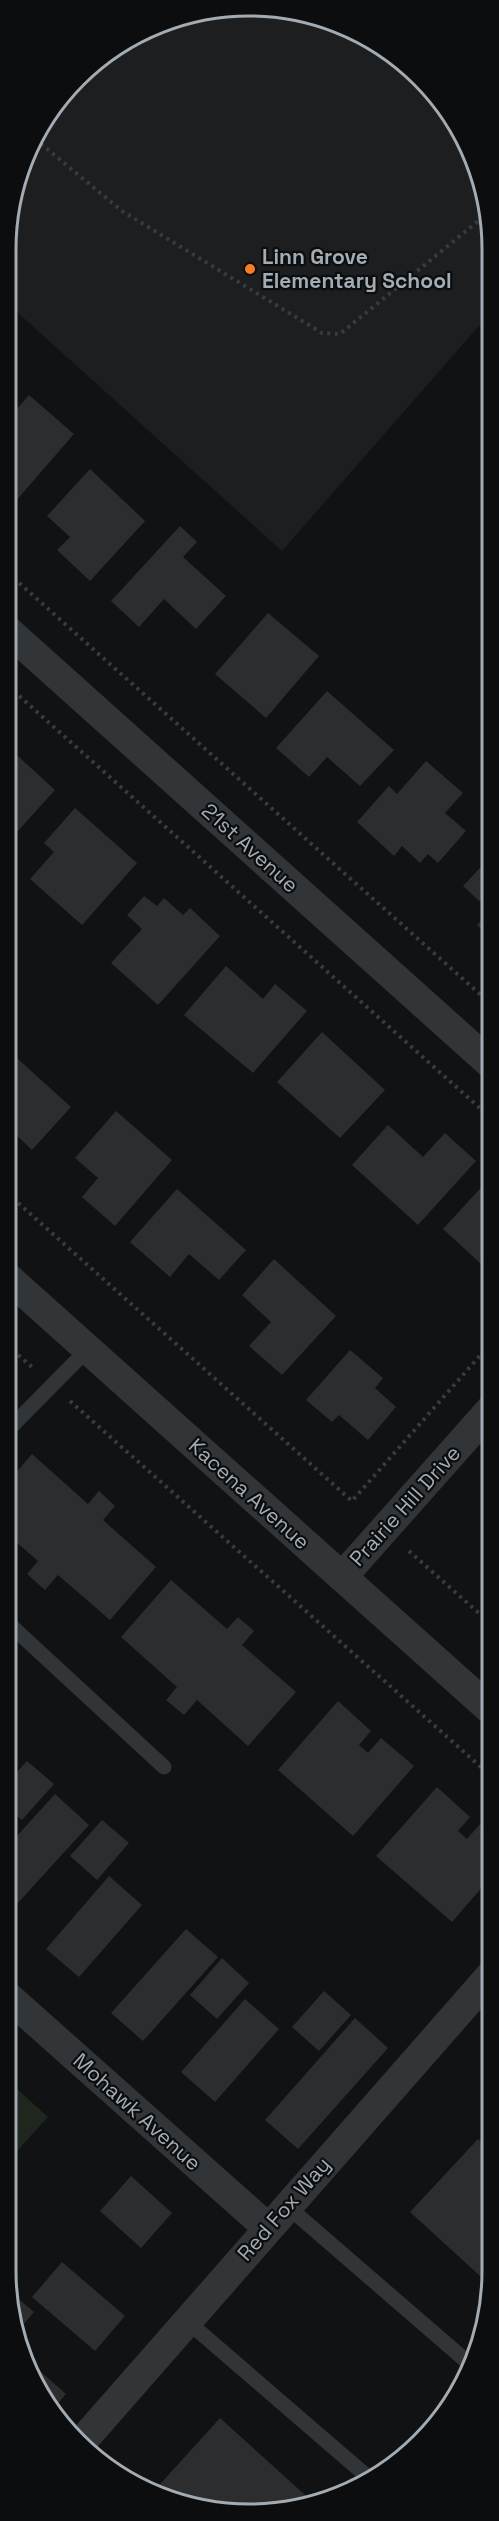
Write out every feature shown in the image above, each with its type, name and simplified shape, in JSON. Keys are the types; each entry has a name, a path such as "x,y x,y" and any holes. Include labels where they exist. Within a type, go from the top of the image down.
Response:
{"street":[{"name":"21st Avenue","path":"16,638 482,1056"},
{"name":"Kacena Avenue","path":"16,1284 482,1702"},
{"name":"Prairie Hill Drive","path":"342,1577 482,1419"},
{"name":"Red Fox Way","path":"86,2437 482,1985"},
{"name":"Mohawk Avenue","path":"16,2003 277,2217"}],"lane":[{"path":"16,1422 88,1349"},
{"path":"16,1630 164,1767"},
{"path":"277,2217 465,2361"},
{"path":"187,2321 364,2474"}],"path":[{"path":"42,145 122,211 322,333 340,333 481,219"},
{"path":"16,580 482,996"},
{"path":"16,693 482,1110"},
{"path":"16,1201 352,1501 482,1353"},
{"path":"16,1353 482,1768"},
{"path":"404,1547 482,1616"}],"shaded area":[{"name":"Linn Grove Elementary School","path":"250,16 280,18 310,24 353,41 379,56 403,74 425,96 443,120 458,146 475,189 481,219 482,322 282,551 16,311 17,234 24,189 34,160 56,120 74,96 96,74 120,56 160,34 189,24 219,18"},
{"path":"16,2088 48,2117 16,2150"}],"building":[{"path":"29,395 74,434 16,501 16,410"},
{"path":"90,469 145,521 90,581 57,550 70,537 47,516"},
{"path":"180,526 197,542 183,557 226,596 196,629 164,599 139,627 111,601"},
{"path":"268,613 319,656 266,718 215,674"},
{"path":"327,691 394,750 360,786 327,757 309,777 276,748"},
{"path":"16,754 55,790 16,833"},
{"path":"426,761 463,793 445,813 466,831 438,863 428,854 420,863 402,846 394,856 357,822 389,786 397,794"},
{"path":"75,808 137,863 82,925 30,879 54,852 44,843"},
{"path":"482,866 482,904 463,886"},
{"path":"144,896 157,906 164,898 183,915 190,908 220,936 158,1005 111,963 142,929 127,915"},
{"path":"482,920 482,930 477,925"},
{"path":"226,966 263,999 275,984 307,1011 253,1073 184,1015"},
{"path":"322,1032 385,1090 340,1138 277,1082"},
{"path":"16,1057 71,1107 32,1150 16,1135"},
{"path":"116,1111 172,1160 115,1226 82,1197 98,1178 75,1158"},
{"path":"388,1125 423,1157 445,1133 476,1161 418,1225 352,1165"},
{"path":"482,1187 482,1265 443,1229"},
{"path":"177,1189 246,1250 219,1280 189,1254 170,1277 130,1242"},
{"path":"274,1259 336,1316 282,1375 249,1346 271,1322 242,1295"},
{"path":"350,1350 383,1378 375,1388 396,1407 368,1440 339,1415 332,1422 306,1400"},
{"path":"32,1454 88,1504 99,1491 115,1506 103,1520 156,1567 110,1620 58,1575 45,1590 27,1574 38,1561 16,1542 16,1473"},
{"path":"171,1580 227,1629 238,1617 254,1631 242,1645 296,1692 248,1746 197,1700 184,1715 166,1700 177,1687 121,1637"},
{"path":"338,1701 371,1731 359,1745 368,1753 381,1738 414,1766 353,1836 278,1770"},
{"path":"27,1761 54,1784 22,1820 16,1815 16,1773"},
{"path":"437,1787 470,1817 458,1831 467,1839 480,1824 482,1826 482,1887 452,1922 376,1856"},
{"path":"55,1794 89,1825 16,1905 16,1837"},
{"path":"102,1820 129,1843 97,1880 70,1856"},
{"path":"109,1876 142,1905 79,1977 46,1949"},
{"path":"186,1929 218,1957 143,2041 111,2013"},
{"path":"222,1958 249,1983 217,2019 190,1995"},
{"path":"324,1991 351,2015 319,2051 292,2027"},
{"path":"245,1999 279,2029 215,2102 181,2072"},
{"path":"355,2018 388,2048 298,2149 265,2120"},
{"path":"478,2139 482,2143 482,2278 410,2212"},
{"path":"131,2176 172,2213 141,2248 100,2211"},
{"path":"62,2262 125,2316 95,2351 32,2297"},
{"path":"18,2298 34,2312 23,2325"},
{"path":"38,2369 66,2394 58,2403"},
{"path":"220,2418 308,2497 265,2504 219,2503 189,2497 158,2486"}],"place":[{"name":"Linn Grove Elementary School","path":"250,269"}]}
